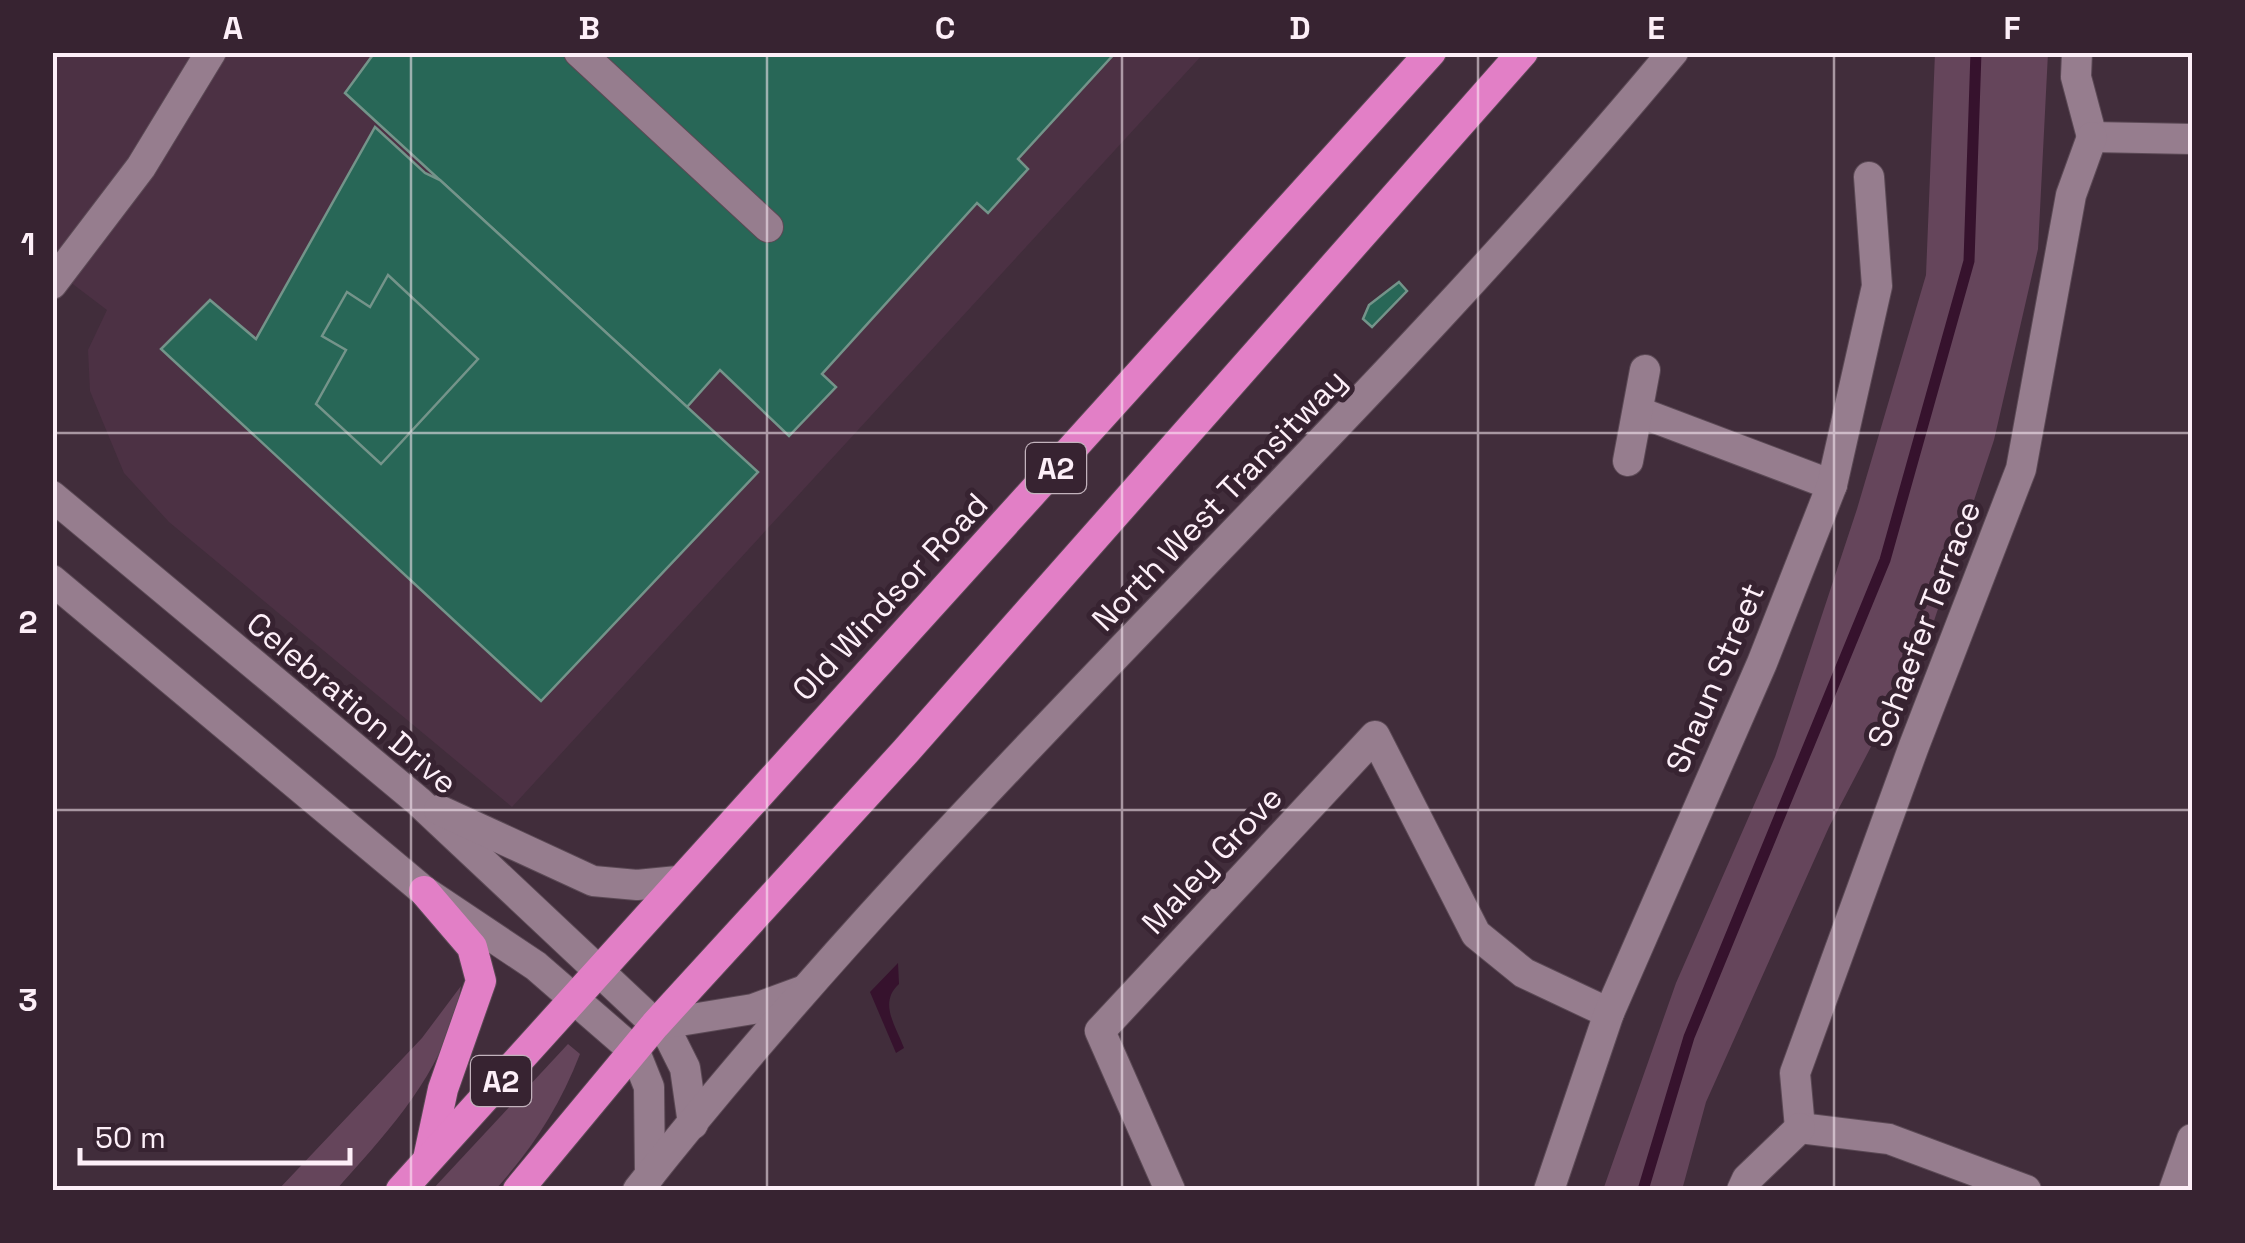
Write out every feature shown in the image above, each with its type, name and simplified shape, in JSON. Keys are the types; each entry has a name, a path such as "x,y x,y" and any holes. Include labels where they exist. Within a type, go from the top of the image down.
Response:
{"highway":[{"name":"Old Windsor Road","path":"401,1190 1431,52"},
{"name":"A2","path":"518,1190 655,1025 906,752 1523,52"},
{"path":"424,891 472,946 481,981 443,1089 428,1162"}],"street":[{"path":"52,284 141,167 211,52"},
{"path":"579,52 768,227"},
{"name":"North West Transitway","path":"644,1183 806,989 938,840 1352,412 1537,212 1674,52"},
{"path":"2077,52 2076,77 2092,137 2192,138"},
{"name":"Schaefer Terrace","path":"1800,1128 1796,1073 1914,746 2021,469 2071,195 2092,137"},
{"name":"Shaun Street","path":"1549,1190 1609,1013 1762,663 1832,485 1877,286 1869,177"},
{"path":"1628,460 1646,370"},
{"path":"1639,412 1832,485"},
{"name":"Celebration Drive","path":"52,496 418,800 670,1038 686,1068 692,1124"},
{"path":"52,580 424,891 536,966 635,1052 650,1087 644,1183"},
{"name":"Maley Grove","path":"1170,1190 1100,1032 1375,736 1476,934 1524,973 1609,1013"},
{"path":"418,800 593,880 637,885 678,881"},
{"name":"North West Transitway","path":"655,1025 754,1009 806,989"},
{"path":"1742,1190 1746,1179 1800,1128 1889,1139 2026,1190"},
{"path":"2174,1190 2192,1139"}],"shaded area":[{"path":"52,53 1204,53 512,807 169,522 124,473 90,391 88,350 107,310 53,269"},
{"path":"1935,53 2048,53 2038,249 1994,440 1929,636 1829,827 1706,1102 1682,1190 1603,1190 1676,983 1775,757 1857,509 1926,275"},
{"path":"898,963 899,984 889,1007 904,1048 896,1053 870,992"},
{"path":"461,986 454,1016 430,1071 396,1121 336,1190 278,1190 422,1038"},
{"path":"568,1044 580,1054 554,1109 533,1143 495,1190 432,1190"}],"building":[{"path":"375,52 1116,52 1018,159 1028,169 988,213 977,203 822,374 836,387 789,436 720,370 687,407 345,93"},
{"path":"375,127 425,173 440,180 758,472 541,701 161,349 210,300 256,339"},
{"path":"388,275 478,359 381,464 316,404 346,350 322,336 347,292 370,307"},
{"path":"1399,282 1407,291 1372,327 1363,319 1369,305"}],"waterway":[{"path":"1643,1190 1689,1037 1885,560 1969,261 1976,52"}]}
